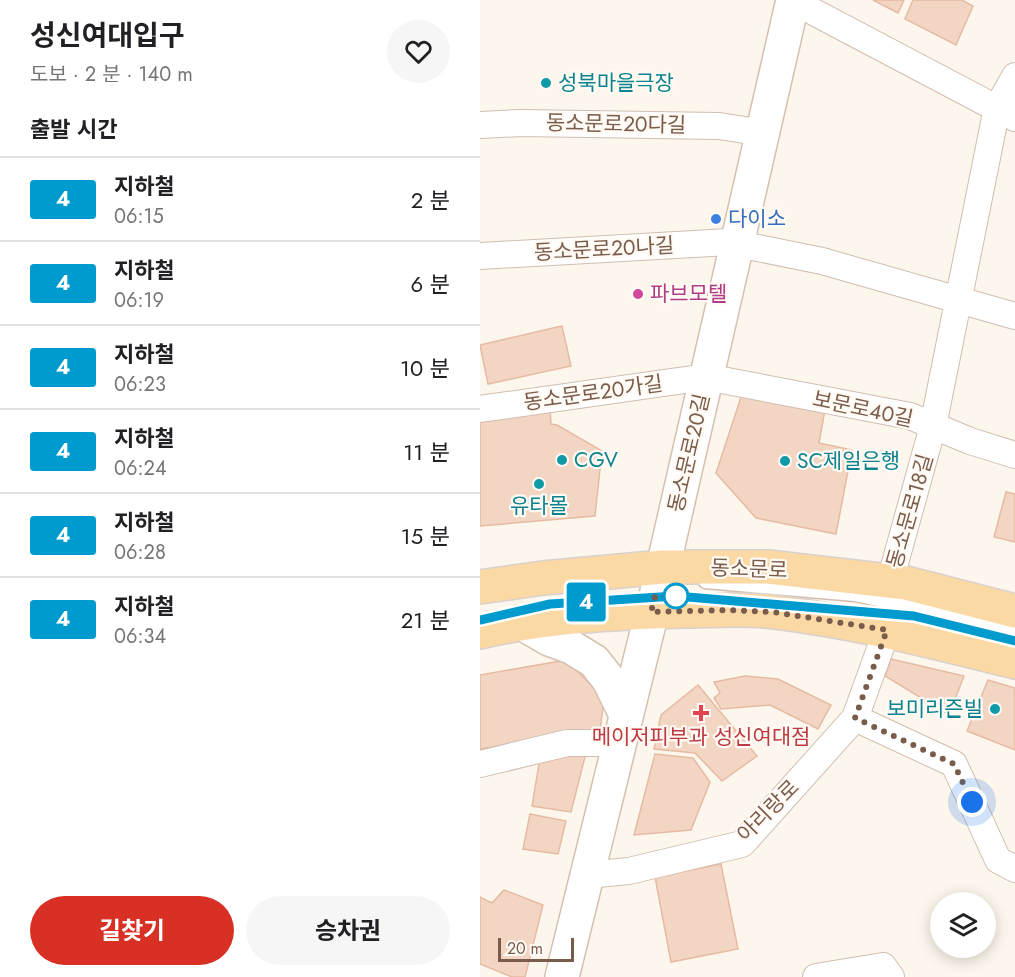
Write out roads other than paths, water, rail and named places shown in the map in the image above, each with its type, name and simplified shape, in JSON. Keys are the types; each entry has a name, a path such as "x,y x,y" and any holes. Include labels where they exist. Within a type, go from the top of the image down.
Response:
{"main road":[{"name":"동소문로","path":"480,632 518,614 615,613 658,590 768,567 890,581 1015,610"},
{"name":"동소문로","path":"480,587 543,578 658,590 729,610 773,612 899,626 1015,662"}],"street":[{"path":"789,0 1006,113"},
{"name":"동소문로20길","path":"658,590 725,294 751,131 789,0"},
{"name":"동소문로20길","path":"733,243 789,0"},
{"name":"동소문로18길","path":"890,581 933,426 957,300 1015,76"},
{"name":"동소문로20다길","path":"480,125 521,123 708,126 751,131"},
{"path":"733,243 822,261 1015,316"},
{"name":"동소문로20나길","path":"480,256 733,243"},
{"name":"동소문로20가길","path":"480,409 706,377"},
{"name":"보문로40길","path":"706,377 910,416 970,441 1015,455"},
{"path":"562,977 658,590"},
{"path":"518,614 549,639 572,647 594,661 609,680 623,729"},
{"path":"899,626 855,718 954,764 998,860 1015,869"},
{"name":"아리랑로","path":"586,874 629,871 742,844 855,718"},
{"path":"480,764 623,729"},
{"path":"816,977 883,966 891,977"}],"lane":[{"path":"694,581 855,595 1015,628"},
{"path":"574,588 658,590"},
{"path":"697,598 764,600 820,606"},
{"path":"899,626 1015,642"}],"metro line":[{"name":"4","path":"480,620 550,604 676,596 914,616 1015,641"}],"place":[{"name":"성북마을극장","path":"546,83"},
{"name":"다이소","path":"716,219"},
{"name":"파브모텔","path":"638,294"},
{"name":"CGV","path":"562,460"},
{"name":"SC제일은행","path":"785,461"},
{"name":"유타몰","path":"539,484"},
{"name":"보미리즌빌","path":"995,709"},
{"name":"메이저피부과 성신여대점","path":"701,713"}]}
